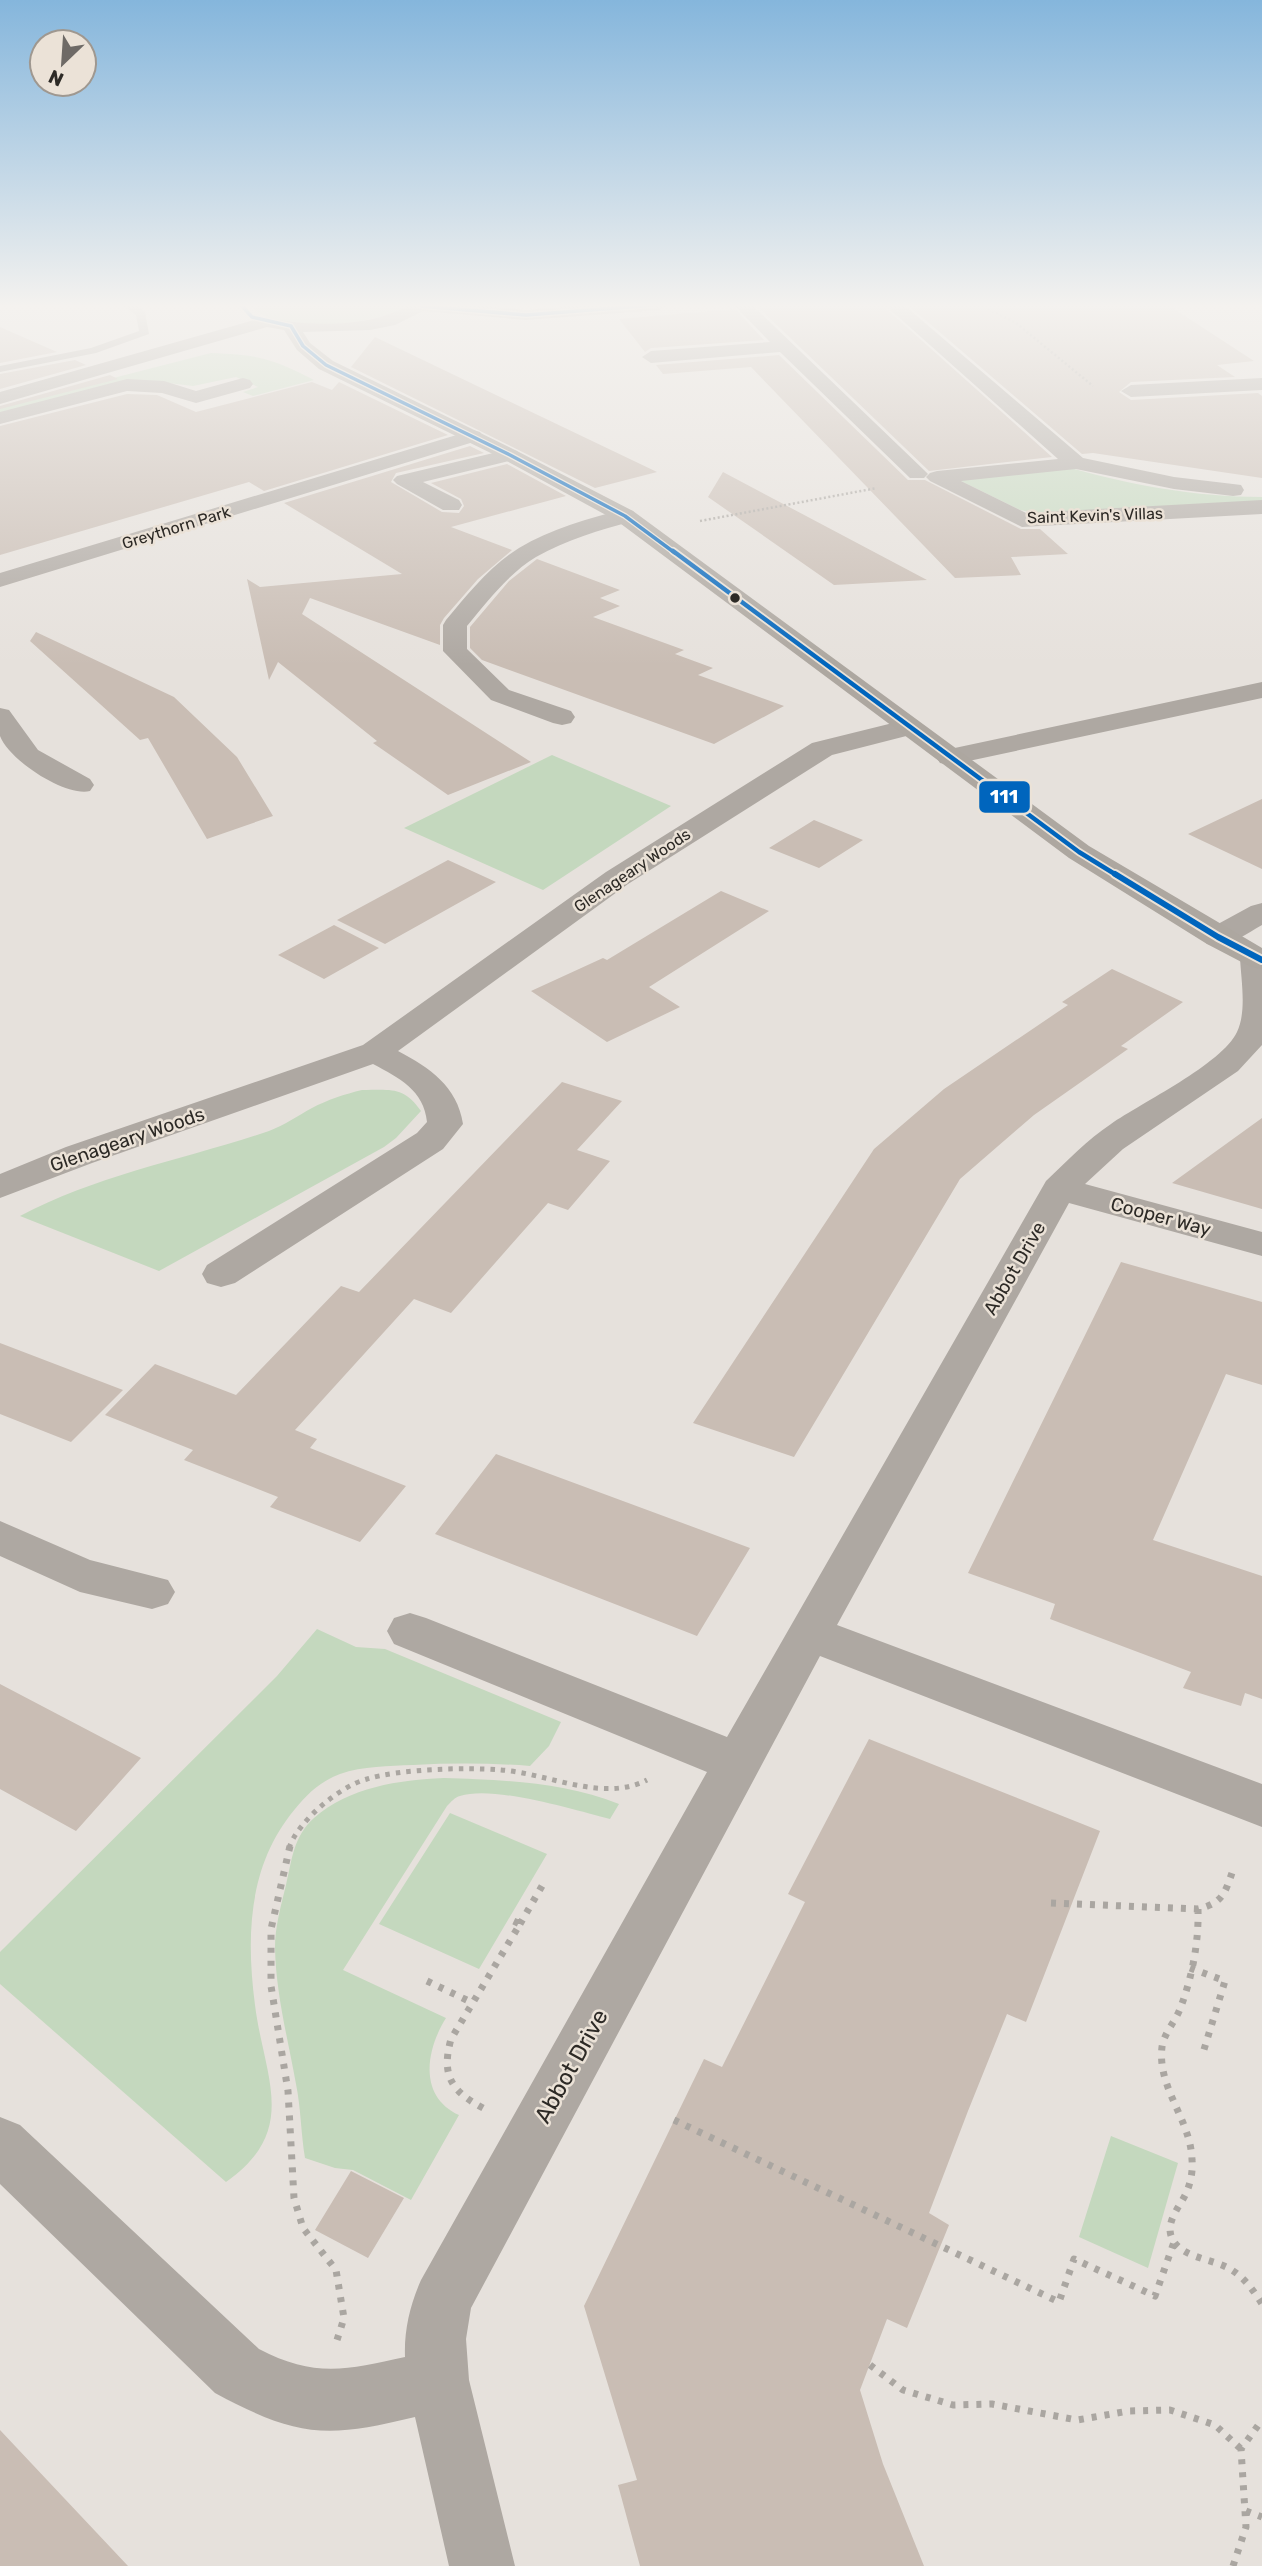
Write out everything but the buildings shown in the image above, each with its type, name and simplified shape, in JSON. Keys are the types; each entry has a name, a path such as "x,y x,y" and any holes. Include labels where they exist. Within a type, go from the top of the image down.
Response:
{"main road":[{"path":"450,425 625,516 1079,852 1218,937 1259,958"}],"street":[{"name":"Saint Kevin's Villas","path":"871,425 927,476 1022,520 1262,507"},
{"path":"1032,425 1076,463"},
{"name":"Greythorn Park","path":"0,580 473,436"},
{"path":"451,505 404,480 510,455"},
{"path":"927,476 1076,463 1174,483 1262,492"},
{"path":"562,717 500,695 455,651 455,625 485,589 527,553 580,529 625,516"},
{"path":"950,757 1262,690"},
{"path":"0,716 28,756 80,785"},
{"name":"Glenageary Woods","path":"0,1187 79,1154 374,1052 617,878 761,786 822,749 909,727"},
{"path":"0,768 28,756"},
{"path":"1218,937 1262,912"},
{"name":"Abbot Drive","path":"482,2566 438,2380 435,2339 442,2301 809,1633 1059,1189 1109,1141 1242,1050 1253,1035 1258,1020 1259,958"},
{"path":"221,1274 430,1141 445,1124 445,1109 436,1091 421,1078 374,1052"},
{"name":"Cooper Way","path":"1059,1189 1262,1244"},
{"path":"0,1537 80,1575 152,1592"},
{"path":"410,1631 739,1763"},
{"path":"809,1633 1262,1806"},
{"path":"0,2145 237,2371 269,2388 304,2399 345,2398 438,2380"}],"path":[{"path":"647,531 927,476"},
{"path":"345,2398 334,2354 344,2318 336,2270 303,2228 295,2198 288,2091 271,1986 271,1930 290,1844 301,1827 323,1804 365,1779 406,1772 501,1770 599,1787 632,1788 660,1773 688,1742"},
{"path":"1051,1903 1198,1909 1215,1905 1226,1891 1233,1870"},
{"path":"535,2132 464,2099 453,2087 446,2072 446,2054 451,2039 546,1878"},
{"path":"1198,1909 1200,1927 1180,2011 1169,2027 1162,2047 1163,2070 1169,2093 1187,2132 1192,2156 1191,2179 1186,2195 1171,2218 1170,2230 1174,2242 1188,2253 1204,2256 1231,2270 1248,2284 1262,2304"},
{"path":"509,1919 520,1924"},
{"path":"1190,1968 1225,1981 1202,2056"},
{"path":"427,1981 473,2003"},
{"path":"674,2120 1059,2302 1073,2259 1155,2296 1174,2242"},
{"path":"870,2365 903,2390 953,2405 992,2404 1077,2420 1129,2411 1170,2410 1215,2426 1241,2449"},
{"path":"1234,2566 1246,2527 1241,2449 1262,2420"},
{"path":"1246,2511 1262,2517"}],"green space":[{"path":"1067,467 1163,489 1262,497 1262,504 1040,514 1020,510 959,480"},
{"path":"552,755 671,806 543,890 404,828"},
{"path":"362,1090 402,1093 421,1111 384,1147 159,1271 20,1216 111,1178 269,1131 324,1102"},
{"path":"317,1629 356,1647 385,1649 561,1722 549,1746 530,1766 442,1764 358,1769 327,1780 295,1809 279,1831 259,1877 251,1927 252,1979 272,2101 270,2122 263,2143 249,2162 226,2182 0,1984 0,1952 277,1676"},
{"path":"444,1778 511,1781 555,1787 619,1804 610,1819 513,1796 475,1793 456,1797 447,1806 343,1970 446,2018 434,2044 430,2071 437,2096 446,2107 459,2115 411,2200 353,2170 335,2168 305,2158 298,2093 278,1983 275,1940 294,1849 314,1818 343,1799 375,1787"},
{"path":"450,1813 547,1854 479,1969 379,1924"},
{"path":"1111,2136 1178,2163 1148,2268 1079,2237"}],"transit line":[{"name":"111","path":"448,425 625,516 1079,852 1218,937 1262,960"}]}
